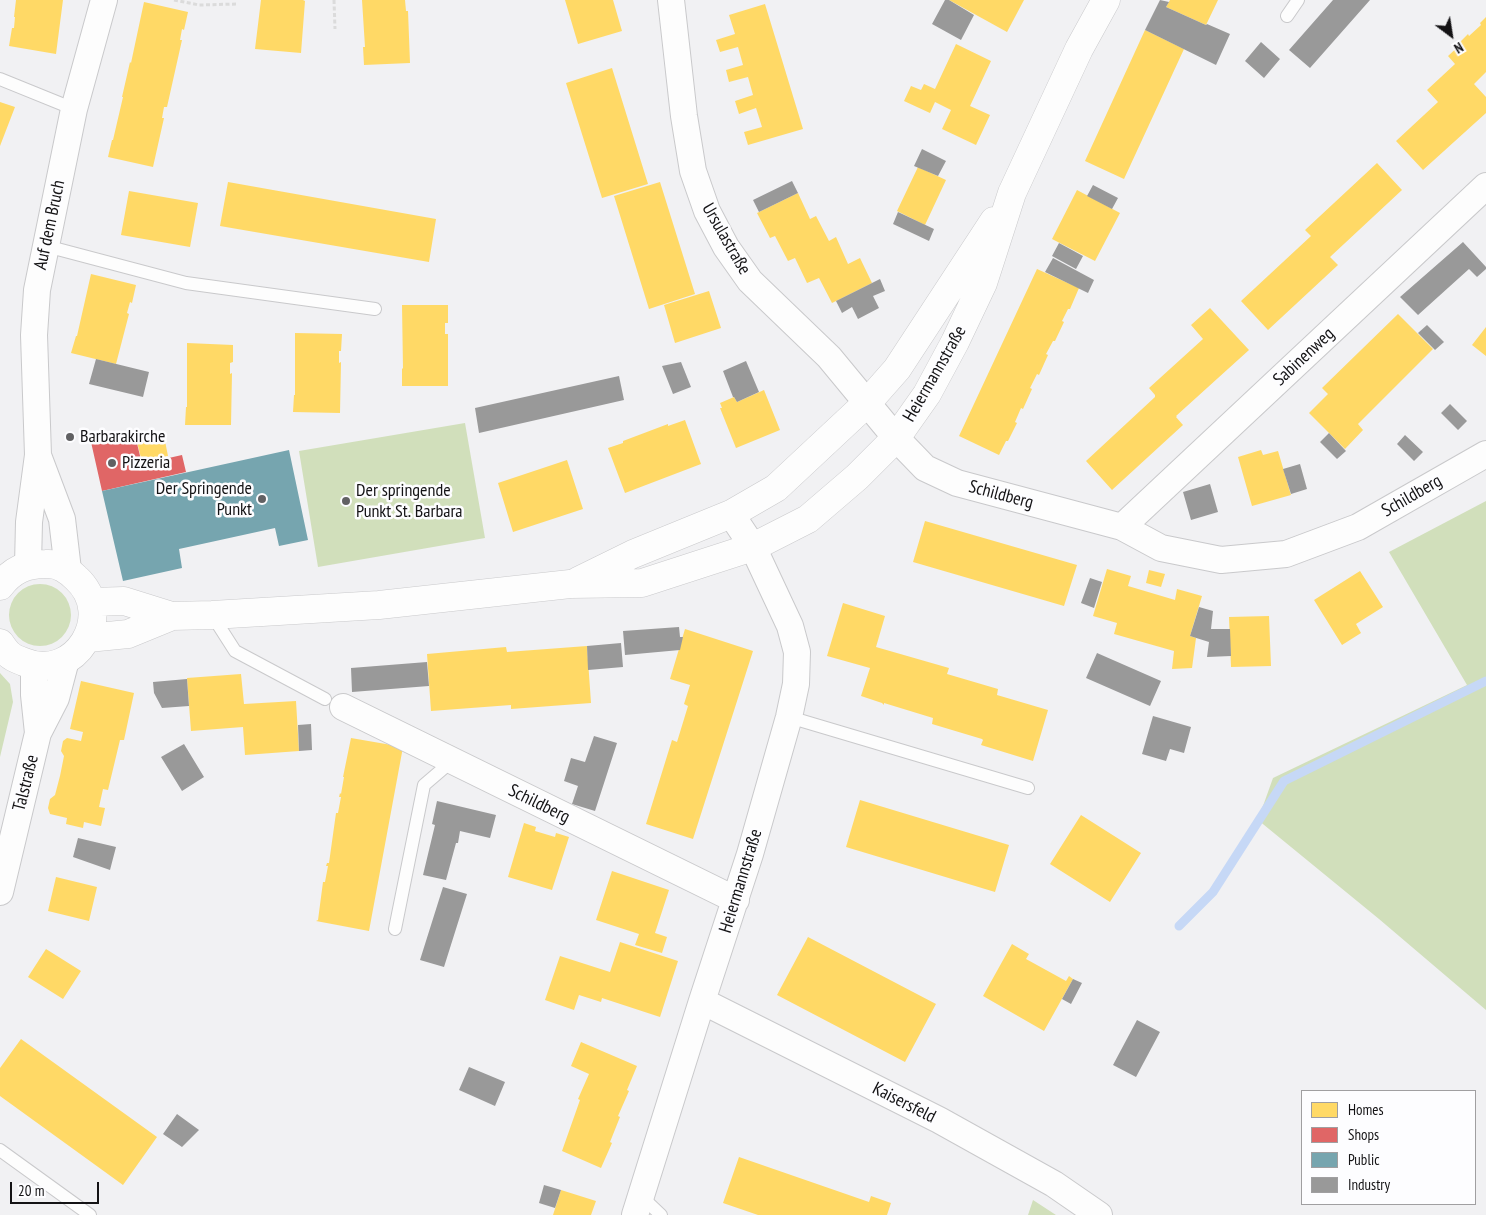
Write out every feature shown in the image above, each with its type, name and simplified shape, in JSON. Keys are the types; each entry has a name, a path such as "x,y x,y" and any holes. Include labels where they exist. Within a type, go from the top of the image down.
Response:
{"street":[{"name":"Auf dem Bruch","path":"28,565 29,522 38,455 34,335 37,290 74,109 104,0"},
{"name":"Ursulastraße","path":"671,0 684,116 693,171 706,211 726,247 750,281 829,357 867,403"},
{"name":"Heiermannstraße","path":"752,547 808,519 857,478 896,438 927,394 955,342 983,283 1012,193 1079,49 1106,0"},
{"name":"Sabinenweg","path":"1122,527 1486,186"},
{"name":"Heiermannstraße","path":"867,403 896,369 1012,193"},
{"name":"Schildberg","path":"867,403 896,438 926,468 957,482 1122,527 1160,548 1221,560 1286,554 1358,527 1486,454"},
{"path":"570,584 633,554 731,514 776,488 867,403"},
{"name":"Auf dem Bruch","path":"38,455 62,519 68,570"},
{"name":"Heiermannstraße","path":"638,1206 702,1001 736,900 789,717 796,684 797,652 790,626 752,547 731,514"},
{"path":"92,602 124,601 172,616 379,605 570,584 642,583 752,547"},
{"path":"0,586 7,576 28,565 48,564 68,570 83,584 92,602 93,620 88,638 79,651 66,660 50,666 34,666 10,656 0,643"},
{"path":"88,638 128,634 172,616"},
{"name":"Talstraße","path":"0,892 38,733 56,698 66,660"},
{"name":"Talstraße","path":"34,666 34,695 38,733"},
{"name":"Schildberg","path":"334,703 736,900"},
{"name":"Kaisersfeld","path":"702,1001 939,1120 1054,1184 1099,1215"}],"lane":[{"path":"1287,16 1298,0"},
{"path":"0,79 74,109"},
{"path":"46,246 186,283 375,310"},
{"name":"Schildberg","path":"212,615 235,651 334,703"},
{"path":"789,717 1028,788"},
{"path":"395,929 424,785 452,761"},
{"path":"0,1150 90,1215"},
{"path":"638,1206 661,1215"}],"path":[{"path":"174,0 199,5 237,4"},
{"path":"334,0 335,28"}],"green space":[{"path":"465,423 485,538 318,567 299,451"},
{"path":"1486,501 1486,1010 1258,820 1273,778 1467,685 1389,552"},
{"path":"40,584 57,589 62,593 66,598 71,615 66,632 62,637 57,641 40,646 23,641 18,637 14,632 9,615 14,598 18,593 23,589"},
{"path":"0,673 10,684 13,702 0,757"},
{"path":"1033,1200 1056,1215 1028,1215"}],"building: Homes":[{"path":"16,0 63,0 56,54 9,46 12,28 14,28"},
{"path":"261,0 305,1 301,53 255,49"},
{"path":"362,0 405,0 406,11 408,11 410,63 364,65 363,47 365,47"},
{"path":"565,0 613,0 622,31 578,44"},
{"path":"949,0 1024,0 1007,32"},
{"path":"1170,0 1218,0 1206,25 1166,7"},
{"path":"144,2 188,12 184,30 182,29 180,40 182,40 167,107 164,107 162,118 164,118 153,167 108,157"},
{"path":"765,4 803,129 748,145 744,132 762,127 756,108 739,114 735,101 753,95 748,77 729,82 726,70 743,65 738,47 720,52 716,40 735,34 729,15"},
{"path":"1486,17 1486,72 1474,84 1486,97 1486,113 1423,170 1396,141 1438,102 1427,90 1455,64 1448,56 1461,44 1459,43 1468,34 1469,36 1481,25 1480,23"},
{"path":"1145,30 1184,49 1124,179 1085,161"},
{"path":"956,44 991,61 970,106 990,115 976,145 942,129 951,110 935,102 930,113 904,101 911,86 921,90 924,84 935,89"},
{"path":"612,68 648,184 602,198 566,83"},
{"path":"0,102 15,107 0,146"},
{"path":"1377,163 1402,190 1330,257 1338,265 1268,330 1241,301 1311,236 1305,230"},
{"path":"918,167 946,180 925,225 897,211"},
{"path":"228,182 436,219 429,262 220,226"},
{"path":"660,182 695,294 649,309 614,196"},
{"path":"1077,190 1120,213 1095,261 1052,239"},
{"path":"129,191 198,203 190,247 121,235"},
{"path":"798,193 810,219 816,216 829,241 836,237 848,264 860,258 872,283 832,303 819,278 807,283 795,258 788,261 775,236 770,238 757,213"},
{"path":"1037,269 1079,288 1070,309 1068,309 1062,321 1064,322 1055,341 1053,341 1046,354 1048,355 1039,375 1037,374 1030,388 1032,389 1015,422 1017,423 999,455 959,436"},
{"path":"91,274 136,285 132,303 130,302 127,313 129,314 116,364 71,353 77,336"},
{"path":"709,291 721,328 675,343 664,305"},
{"path":"402,305 448,305 448,323 445,323 445,334 448,334 448,386 402,386"},
{"path":"1210,308 1249,350 1176,416 1183,425 1112,490 1086,461 1155,397 1149,388 1203,339 1191,325"},
{"path":"1398,314 1433,349 1358,424 1363,430 1345,449 1309,413 1328,394 1322,388"},
{"path":"1486,327 1486,356 1472,345"},
{"path":"295,333 342,334 341,351 339,351 339,363 341,362 340,413 293,412 295,395"},
{"path":"187,343 233,345 233,362 230,363 230,374 232,373 231,425 185,425 187,407"},
{"path":"764,390 780,430 736,448 720,408 722,408 720,403 734,397 737,402"},
{"path":"685,420 701,464 625,493 608,448 668,424 668,426"},
{"path":"164,436 168,456 142,462 137,442"},
{"path":"1261,450 1263,455 1278,451 1291,495 1252,506 1238,457"},
{"path":"567,460 583,509 513,532 498,483"},
{"path":"925,521 1077,565 1064,606 913,562"},
{"path":"1107,569 1131,576 1128,586 1175,600 1177,589 1202,596 1190,636 1196,638 1192,668 1172,669 1174,651 1114,634 1117,623 1093,616"},
{"path":"1149,570 1165,574 1161,587 1146,583"},
{"path":"1360,571 1383,607 1356,624 1361,633 1342,645 1314,600"},
{"path":"843,603 885,616 876,647 949,668 947,674 998,689 997,695 1048,710 1033,761 981,745 982,739 932,724 933,718 884,703 884,705 861,696 870,668 827,656"},
{"path":"1269,616 1271,666 1231,667 1229,617"},
{"path":"685,629 753,651 693,839 646,824 672,740 677,742 688,706 684,704 690,685 670,679"},
{"path":"587,646 591,703 511,709 511,705 431,711 427,654 506,647 507,652"},
{"path":"241,674 244,704 296,701 299,751 245,755 243,727 191,731 187,678"},
{"path":"81,681 134,693 124,740 120,740 108,790 103,789 99,807 105,808 101,826 84,822 83,828 66,824 67,818 50,814 48,808 50,799 55,795 60,776 64,756 61,751 63,741 67,738 81,741 83,732 70,729"},
{"path":"351,738 403,747 369,931 316,921 318,920 323,882 325,882 328,866 326,866 329,863 336,813 338,813 341,797 339,797"},
{"path":"860,800 1009,845 995,892 846,847"},
{"path":"1081,815 1141,853 1110,902 1050,864"},
{"path":"524,823 536,827 535,831 555,837 556,833 569,837 552,890 508,877"},
{"path":"612,871 669,890 655,933 667,937 662,953 635,945 639,934 596,920"},
{"path":"56,877 97,887 89,921 48,911"},
{"path":"808,937 936,1004 905,1062 777,995"},
{"path":"620,942 678,961 660,1017 602,998 601,1002 579,995 574,1010 545,1000 560,956 610,972"},
{"path":"1012,944 1029,954 1026,959 1066,981 1069,976 1073,979 1044,1031 983,996"},
{"path":"46,949 81,971 63,999 28,977"},
{"path":"21,1039 157,1137 123,1185 0,1096 0,1068"},
{"path":"581,1042 637,1066 618,1116 620,1117 610,1142 612,1143 601,1168 562,1151 580,1100 578,1099 589,1074 571,1066"},
{"path":"739,1157 869,1202 871,1196 891,1203 887,1215 758,1215 723,1203"},
{"path":"561,1190 596,1201 591,1215 553,1215"}],"building: Shops":[{"path":"134,431 142,464 182,455 186,472 102,491 91,442"}],"building: Public":[{"path":"289,450 308,540 279,546 275,528 179,549 182,568 123,581 102,491"}],"building: Industry":[{"path":"945,0 949,0 974,15 961,40 932,24"},
{"path":"1160,0 1169,2 1166,7 1230,34 1216,65 1145,30"},
{"path":"1333,0 1370,0 1310,68 1289,50"},
{"path":"1261,42 1280,59 1264,78 1245,61"},
{"path":"922,149 946,161 938,176 914,166"},
{"path":"792,181 798,193 759,212 753,200"},
{"path":"1093,185 1118,198 1112,209 1087,196"},
{"path":"898,212 934,229 929,241 893,224"},
{"path":"1463,242 1486,269 1477,277 1469,269 1418,315 1400,297"},
{"path":"1059,243 1083,256 1076,269 1052,256"},
{"path":"1053,258 1094,280 1088,293 1045,272"},
{"path":"880,279 885,291 873,296 879,308 858,319 852,307 842,313 836,301"},
{"path":"1427,325 1444,342 1435,350 1418,333"},
{"path":"96,359 149,372 143,397 89,384"},
{"path":"746,361 759,392 737,402 733,397 723,371"},
{"path":"681,362 691,387 673,394 662,366"},
{"path":"619,376 624,400 479,433 475,408"},
{"path":"1450,404 1467,421 1458,430 1441,413"},
{"path":"1329,433 1346,451 1337,459 1320,442"},
{"path":"1405,435 1423,452 1414,461 1397,444"},
{"path":"1300,464 1307,489 1291,494 1283,469"},
{"path":"1210,484 1218,512 1191,520 1183,492"},
{"path":"1090,578 1102,582 1094,608 1081,603"},
{"path":"1199,607 1213,611 1211,629 1230,629 1231,656 1207,657 1209,642 1190,636"},
{"path":"679,627 680,637 683,637 680,650 625,655 623,631"},
{"path":"621,643 623,667 588,670 587,646"},
{"path":"1097,653 1161,681 1150,706 1086,678"},
{"path":"427,662 429,686 352,692 351,668"},
{"path":"187,679 189,706 162,708 154,693 153,682"},
{"path":"1153,716 1191,727 1184,753 1170,749 1166,761 1142,754"},
{"path":"311,724 312,750 299,751 298,725"},
{"path":"594,736 617,743 595,811 572,804 578,786 564,781 571,758 585,762"},
{"path":"184,744 204,777 182,791 161,757"},
{"path":"437,801 496,815 490,838 460,831 446,880 423,875 435,825 432,824"},
{"path":"78,838 116,847 110,870 73,857"},
{"path":"443,887 467,894 444,967 420,960"},
{"path":"1073,979 1082,983 1071,1004 1062,999"},
{"path":"1137,1020 1160,1032 1136,1077 1113,1065"},
{"path":"469,1067 505,1082 495,1106 459,1090"},
{"path":"177,1114 199,1130 182,1147 163,1134"},
{"path":"544,1185 561,1190 555,1208 539,1203"}],"waterway":[{"path":"1179,926 1213,892 1284,781 1486,681"}],"place":[{"name":"Barbarakirche","path":"70,437"},
{"name":"Pizzeria","path":"112,463"},
{"name":"Der Springende Punkt","path":"262,499"},
{"name":"Der springende Punkt St. Barbara","path":"346,501"}]}
